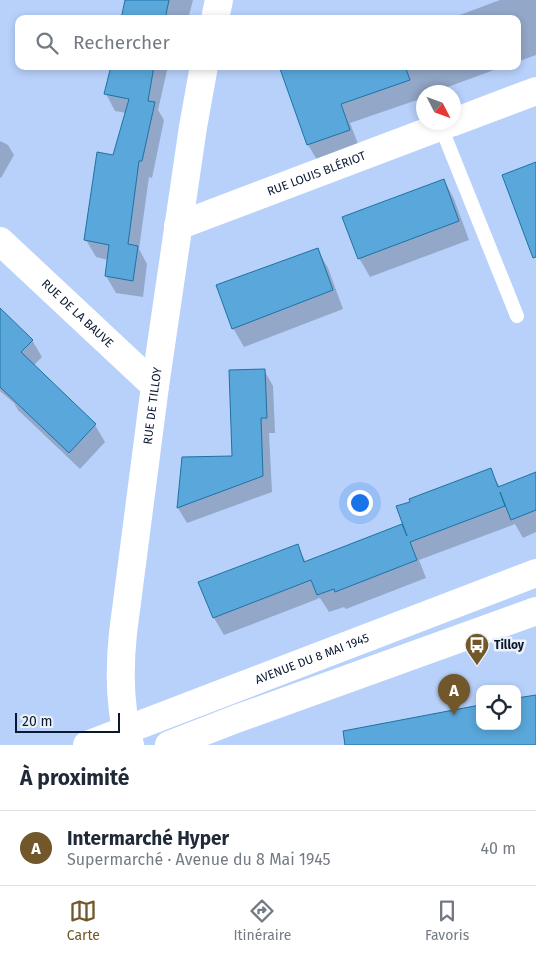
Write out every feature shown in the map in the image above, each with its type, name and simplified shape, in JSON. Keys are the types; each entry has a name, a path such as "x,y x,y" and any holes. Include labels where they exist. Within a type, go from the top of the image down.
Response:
{"street":[{"path":"215,15 219,0"},
{"name":"RUE DE TILLOY","path":"128,738 121,700 120,656 155,386 203,70"},
{"name":"RUE LOUIS BLÉRIOT","path":"461,119 536,91"},
{"name":"RUE LOUIS BLÉRIOT","path":"178,226 433,130"},
{"name":"RUE DE LA BAUVE","path":"0,241 155,386"},
{"name":"AVENUE DU 8 MAI 1945","path":"92,744 128,738 536,573"},
{"path":"169,745 236,719 530,614"}],"lane":[{"path":"451,130 517,316"}],"building":[{"path":"125,0 169,0 166,15 122,15"},
{"path":"110,70 153,70 148,101 155,102 142,161 139,161 128,244 138,246 133,281 105,276 109,245 84,240 97,152 113,155 129,99 104,94"},
{"path":"280,70 406,70 410,80 341,104 350,130 307,145"},
{"path":"536,162 536,257 533,258 502,175"},
{"path":"444,179 459,221 358,259 342,217"},
{"path":"318,248 333,290 232,329 216,285"},
{"path":"0,308 33,340 21,352 96,424 69,453 0,387"},
{"path":"265,369 267,418 261,418 263,476 177,508 182,457 232,456 229,370"},
{"path":"491,468 498,487 536,472 536,510 511,520 500,492 505,506 410,542 417,560 335,592 334,589 317,595 311,580 213,618 198,582 298,544 304,562 402,524 407,536 396,506 410,502 409,499"},
{"path":"536,695 536,745 345,745 343,731 476,706 476,730 521,730 521,697"}],"place":[{"name":"Tilloy","path":"477,666"},
{"name":"Intermarché Hyper","path":"454,715"}]}
